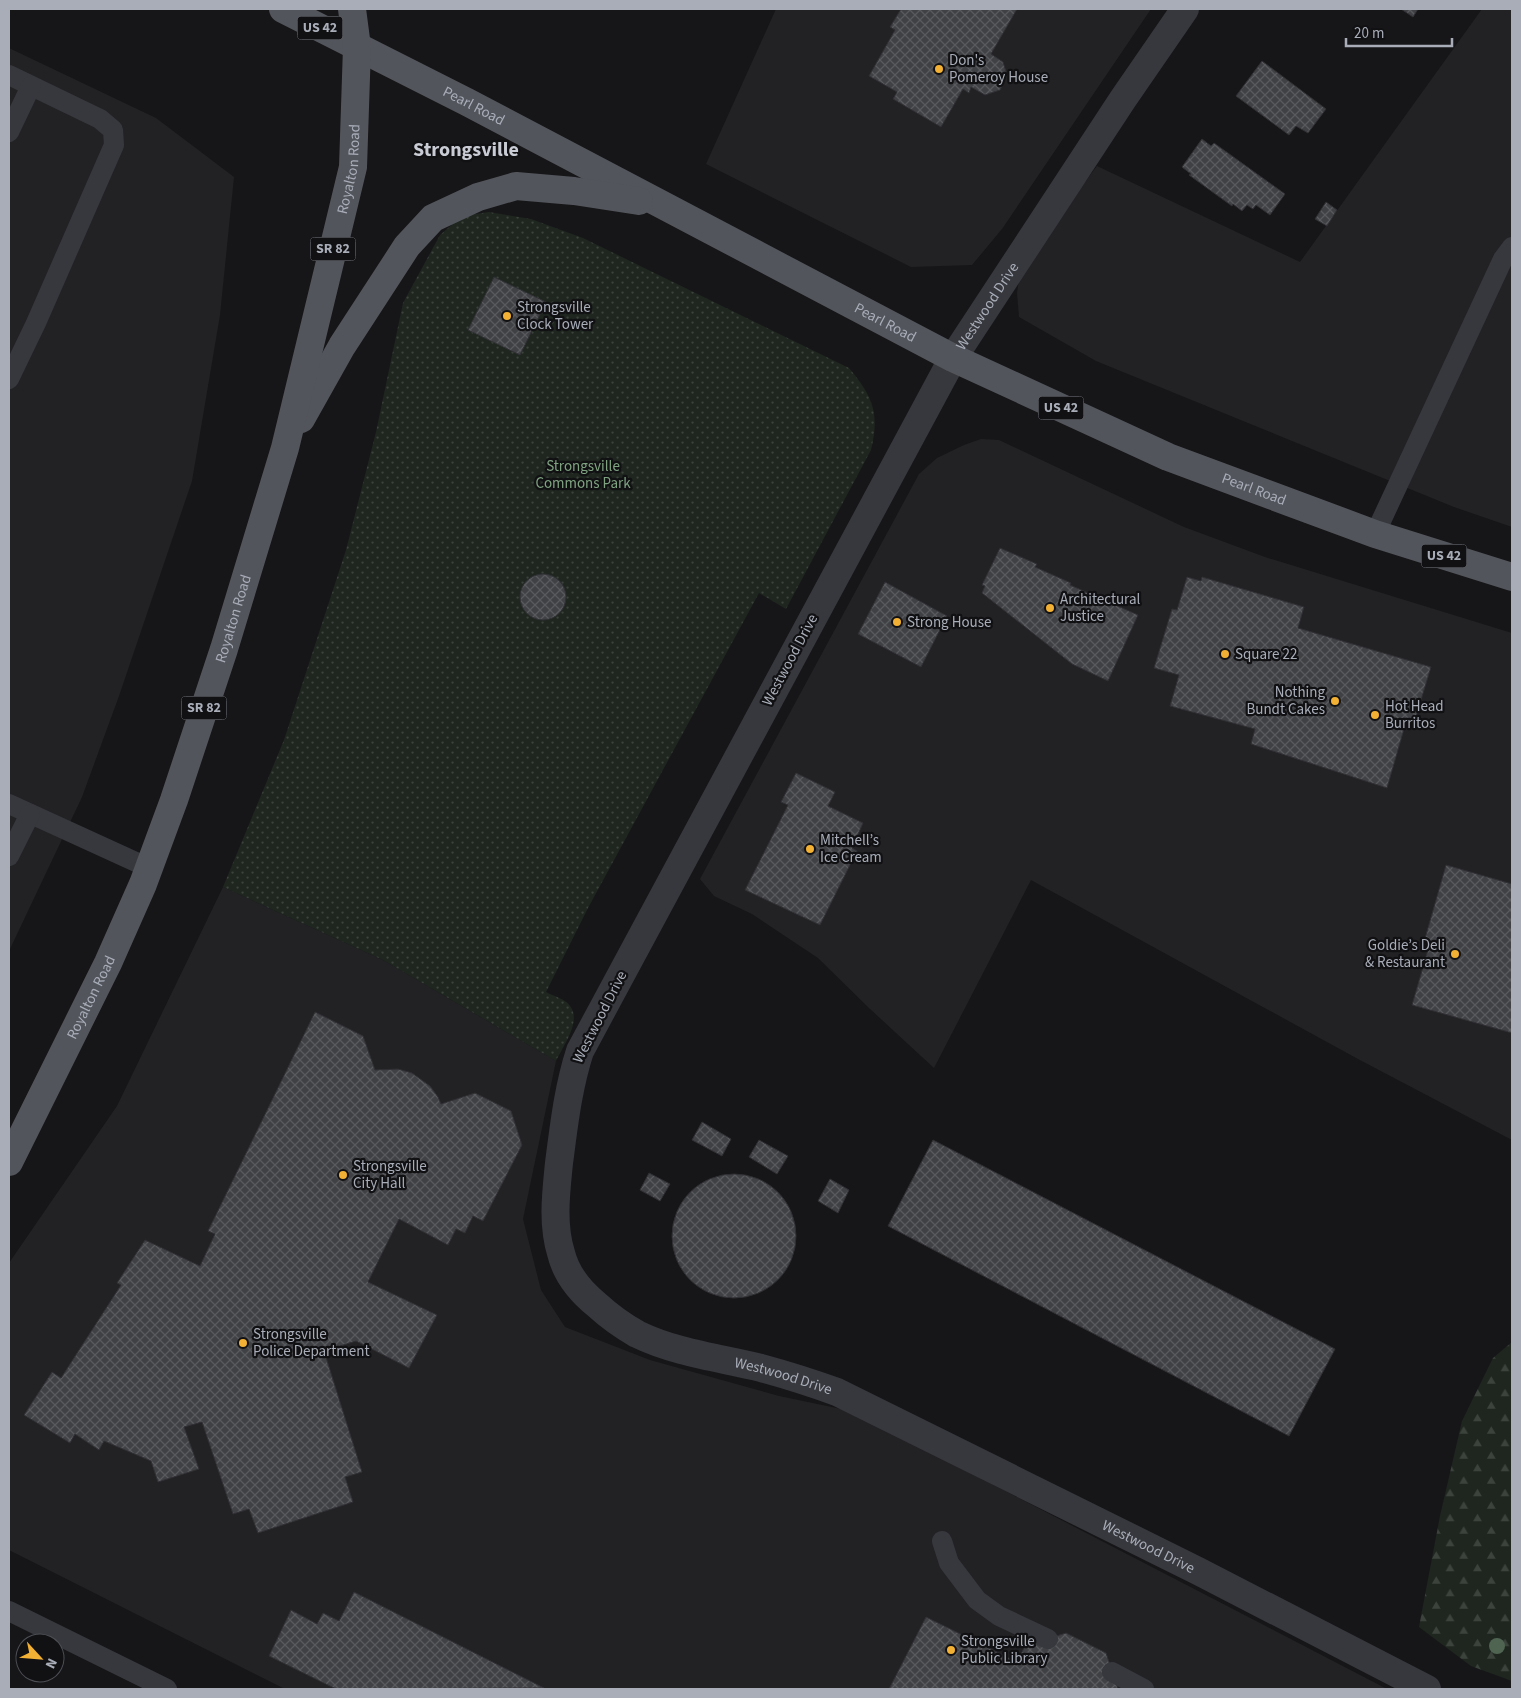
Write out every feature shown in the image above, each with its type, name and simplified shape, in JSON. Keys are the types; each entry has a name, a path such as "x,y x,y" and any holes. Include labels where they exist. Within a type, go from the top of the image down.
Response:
{"main road":[{"name":"Pearl Road","path":"282,9 467,102 953,358 1168,457 1375,534 1512,577"},
{"name":"Royalton Road","path":"9,1162 108,963 149,868 174,800 224,649 285,448 353,167 357,47 352,9"},
{"name":"Royalton Road","path":"357,47 370,9"},
{"path":"285,448 342,346 407,246 433,218 478,197 516,186 574,191 659,204"}],"street":[{"name":"Westwood Drive","path":"1185,9 1122,99 953,358 580,1051 572,1076 558,1178 555,1223 561,1254 572,1277 587,1297 609,1316 636,1333 697,1354 761,1368 837,1392 1198,1571 1427,1689"}],"lane":[{"path":"9,75 100,119 113,130 114,145 36,323 14,356 9,379"},
{"path":"9,132 31,86"},
{"path":"1375,534 1503,259 1512,247"},
{"path":"9,804 149,868"},
{"path":"9,856 30,814"},
{"path":"942,1541 949,1563 978,1600 999,1616 1048,1638"},
{"path":"9,1611 167,1689"},
{"path":"1112,1672 1144,1689"}],"shaded area":[{"path":"776,9 1151,9 1002,229 972,265 911,267 706,164"},
{"path":"1482,9 1512,9 1512,527 1454,507 1096,361 1019,317 1017,293 1021,266 1097,166 1300,262"},
{"path":"9,48 156,118 234,177 220,315 192,481 119,696 82,797 9,951"},
{"path":"981,439 999,440 1184,527 1265,557 1512,633 1512,1140 1358,1059 1031,880 934,1068 818,958 752,914 714,896 700,879 919,474 937,458"},
{"path":"223,887 383,960 556,1061 523,1219 541,1290 565,1327 650,1360 779,1396 851,1411 1387,1689 285,1689 9,1550 9,1263 117,1106"}],"green space":[{"name":"Strongsville Commons Park","path":"489,212 531,219 583,238 849,368 869,397 875,426 871,450 786,609 759,593 588,908 546,992 566,1001 573,1012 573,1026 556,1061 383,960 223,887 284,740 346,550 376,432 403,303 440,235 462,216"},
{"path":"1512,1342 1512,1681 1471,1666 1419,1627 1440,1516 1462,1421 1493,1358"}],"building":[{"name":"Don's Pomeroy House","path":"901,9 1017,9 991,54 1003,62 1007,75 1000,90 985,95 971,87 969,93 963,89 941,127 893,99 897,92 869,76 895,30 890,27"},
{"path":"1401,9 1418,9 1413,17"},
{"path":"1262,61 1326,109 1308,133 1296,126 1289,135 1236,96"},
{"path":"1202,139 1211,146 1214,143 1285,194 1270,215 1256,205 1253,209 1247,205 1242,211 1189,175 1191,174 1182,167"},
{"path":"1326,202 1337,210 1327,226 1315,219"},
{"name":"Strongsville Clock Tower","path":"494,277 546,302 520,355 468,330"},
{"path":"1000,548 1037,564 1035,567 1071,583 1070,585 1138,615 1108,681 1072,664 982,593 985,586 982,585"},
{"path":"539,574 547,574 556,578 562,584 566,597 562,610 556,616 547,620 539,620 530,616 524,610 520,601 520,593 524,584 530,578"},
{"path":"1187,577 1201,581 1202,577 1304,607 1298,628 1431,667 1414,723 1406,722 1387,788 1251,744 1255,729 1170,706 1179,675 1154,668 1172,609 1177,610"},
{"path":"885,582 947,616 921,667 858,634"},
{"name":"Mitchell’s Ice Cream","path":"796,773 835,792 828,806 863,823 852,848 857,851 820,925 745,890 788,805 781,802"},
{"path":"1446,865 1512,884 1512,1033 1412,1005 1428,950 1422,949"},
{"path":"315,1012 363,1036 375,1070 398,1069 412,1073 430,1086 441,1104 475,1093 511,1111 522,1145 483,1221 473,1216 465,1233 456,1229 448,1245 399,1219 368,1282 437,1315 409,1368 356,1341 324,1351 362,1472 345,1477 353,1502 258,1533 249,1509 233,1514 202,1422 184,1427 199,1469 158,1482 151,1461 104,1441 99,1450 75,1434 70,1443 24,1415 52,1372 61,1378 121,1285 117,1283 145,1240 200,1266 215,1234 208,1231"},
{"path":"702,1122 731,1139 722,1156 692,1140"},
{"path":"759,1140 788,1156 777,1174 749,1157"},
{"path":"933,1140 1335,1349 1289,1436 888,1226"},
{"path":"649,1173 670,1184 660,1201 640,1190"},
{"path":"734,1174 758,1178 778,1192 792,1212 796,1236 792,1260 778,1280 758,1294 734,1298 710,1294 690,1280 676,1260 672,1236 676,1212 690,1192 710,1178"},
{"path":"830,1179 849,1190 838,1213 818,1201"},
{"path":"354,1592 544,1688 336,1689 269,1656 291,1610 317,1624 323,1613 339,1621"},
{"name":"Strongsville Public Library","path":"926,1617 1017,1662 1025,1646 1066,1633 1106,1653 1118,1689 889,1689"}],"place":[{"name":"Don's Pomeroy House","path":"939,69"},
{"name":"Strongsville Clock Tower","path":"507,316"},
{"name":"Architectural Justice","path":"1050,608"},
{"name":"Strong House","path":"897,622"},
{"name":"Square 22","path":"1225,654"},
{"name":"Nothing Bundt Cakes","path":"1335,701"},
{"name":"Hot Head Burritos","path":"1375,715"},
{"name":"Mitchell’s Ice Cream","path":"810,849"},
{"name":"Goldie’s Deli & Restaurant","path":"1455,954"},
{"name":"Strongsville City Hall","path":"343,1175"},
{"name":"Strongsville Police Department","path":"243,1343"},
{"name":"Strongsville Public Library","path":"951,1650"}],"district":[{"name":"Strongsville","path":"466,150"}]}
